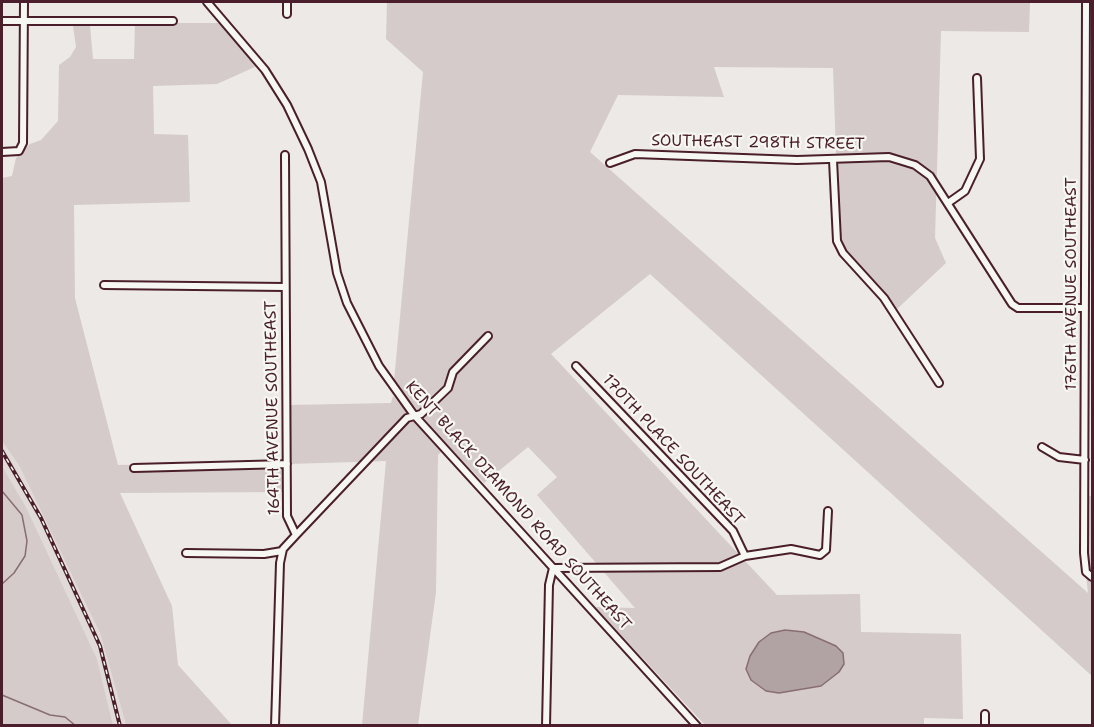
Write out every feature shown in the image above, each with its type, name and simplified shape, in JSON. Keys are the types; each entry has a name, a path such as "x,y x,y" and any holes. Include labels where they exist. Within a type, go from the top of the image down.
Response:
{"street":[{"path":"2,152 19,151 22,147 24,2"},
{"name":"KENT BLACK DIAMOND ROAD SOUTHEAST","path":"207,2 265,70 287,105 321,182 337,273 347,303 379,366 414,415 697,726"},
{"path":"287,2 287,14"},
{"name":"176TH AVENUE SOUTHEAST","path":"1086,2 1089,33 1089,259 1085,308 1089,374 1085,460 1085,566 1087,574 1092,578"},
{"path":"2,21 173,21"},
{"path":"948,203 965,191 980,159 977,78"},
{"name":"SOUTHEAST 298TH STREET","path":"610,163 635,154 833,160 889,157 915,165 930,176 1012,304 1018,308 1085,308"},
{"name":"164TH AVENUE SOUTHEAST","path":"282,551 296,535 287,516 285,155"},
{"path":"833,160 837,241 843,253 884,298 939,383"},
{"path":"104,285 285,286"},
{"path":"296,535 407,417 421,414 447,388 453,372 471,350 488,336"},
{"name":"170TH PLACE SOUTHEAST","path":"576,366 733,531 745,556"},
{"path":"1042,447 1059,457 1085,460"},
{"path":"134,468 287,464"},
{"path":"546,726 549,585 553,568 720,567 745,556 791,549 824,554 828,511"},
{"path":"1085,511 1092,512"},
{"path":"186,553 264,554 282,551 275,726"},
{"path":"985,714 985,726"}],"shaded area":[{"path":"387,2 1030,2 1029,32 941,31 935,238 946,263 896,310 879,285 842,247 839,239 833,68 714,67 724,97 618,95 590,152 1088,593 1085,566 1085,496 1092,496 1092,676 650,274 551,354 777,595 860,594 861,632 961,634 963,719 924,718 924,726 705,725 595,607 635,608 537,495 557,477 528,447 484,483 435,432 394,381 423,72 386,39"},
{"path":"135,23 222,23 257,66 217,84 153,86 154,134 188,135 190,202 74,205 75,298 118,465 285,462 284,492 120,493 172,606 178,665 232,725 126,725 100,633 20,467 2,441 2,178 12,176 16,158 30,144 41,140 58,121 59,65 70,57 76,47 73,26 90,25 93,59 134,59"},
{"path":"393,396 442,451 438,455 436,592 418,725 362,725 386,461 289,464 289,405 391,403"},
{"path":"2,441 20,467 66,554 100,633 126,725 113,725 97,659 26,507 2,466"},
{"path":"2,466 26,507 97,659 113,725 2,725"},
{"path":"785,630 804,632 836,646 843,653 844,664 839,672 821,686 779,693 766,691 751,680 746,669 750,656 759,642 771,633"}],"waterway":[{"path":"2,491 22,515 27,541 25,556 14,573 2,584"},
{"path":"2,695 50,715 65,717 76,726"}],"railway":[{"path":"2,451 41,518 100,646 120,726"}]}
